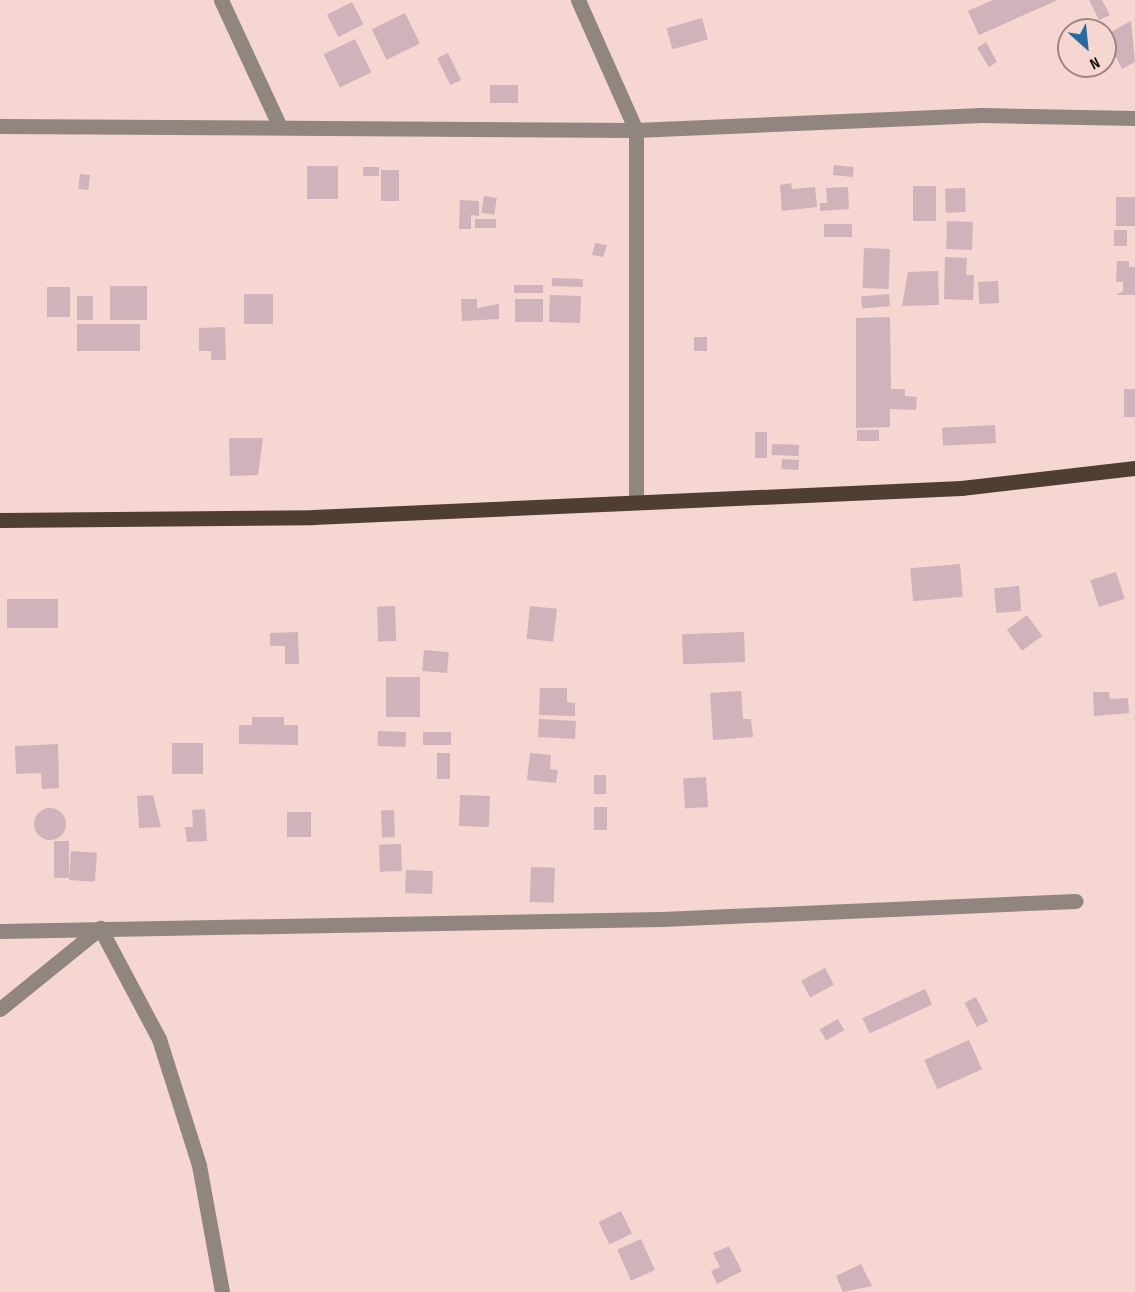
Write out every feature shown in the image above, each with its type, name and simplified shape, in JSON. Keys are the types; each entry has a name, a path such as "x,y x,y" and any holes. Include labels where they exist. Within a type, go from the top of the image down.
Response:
{"main road":[{"path":"0,520 313,517 961,488 1135,468"}],"street":[{"path":"221,0 279,125"},
{"path":"578,0 636,130 636,501"},
{"path":"0,126 279,125 636,130 982,115 1135,118"},
{"path":"0,931 662,919 1076,901"},
{"path":"0,1009 100,928"},
{"path":"100,928 159,1039 199,1165 222,1292"}],"building":[{"path":"993,0 1058,0 979,35 968,11"},
{"path":"1089,0 1102,0 1110,15 1098,18"},
{"path":"352,2 363,24 338,37 327,15"},
{"path":"405,13 420,44 387,60 372,29"},
{"path":"702,18 708,39 672,49 666,28"},
{"path":"1131,21 1135,62 1122,69 1117,59 1117,29"},
{"path":"355,39 371,72 340,88 324,54"},
{"path":"986,42 997,62 989,67 977,48"},
{"path":"448,53 461,80 450,85 437,58"},
{"path":"490,85 518,85 518,103 490,103"},
{"path":"834,165 854,167 853,177 833,175"},
{"path":"307,166 338,166 338,199 307,199"},
{"path":"363,167 379,167 379,176 363,176"},
{"path":"381,170 399,170 399,201 381,201"},
{"path":"80,174 90,175 88,190 78,189"},
{"path":"791,183 792,189 815,187 817,207 782,211 780,185"},
{"path":"913,186 936,186 936,221 913,221"},
{"path":"848,187 849,209 820,211 820,203 827,203 826,188"},
{"path":"965,188 966,212 946,213 945,189"},
{"path":"484,196 497,198 494,215 481,213"},
{"path":"1116,197 1135,197 1135,226 1116,226"},
{"path":"460,200 479,201 479,216 471,215 471,229 459,229"},
{"path":"475,219 496,219 496,228 475,228"},
{"path":"947,221 973,222 972,250 946,249"},
{"path":"824,224 852,224 852,237 824,237"},
{"path":"1114,230 1127,230 1127,246 1114,246"},
{"path":"595,243 607,245 603,257 592,255"},
{"path":"864,248 890,249 889,289 863,288"},
{"path":"945,257 967,258 966,275 974,275 973,300 944,299"},
{"path":"1117,261 1129,261 1129,267 1135,267 1135,295 1116,295 1123,291 1123,282 1116,282"},
{"path":"938,271 939,305 902,306 908,272"},
{"path":"552,278 583,279 583,287 552,286"},
{"path":"998,281 999,303 979,304 978,282"},
{"path":"514,285 543,285 543,293 514,293"},
{"path":"110,286 147,286 147,320 110,320"},
{"path":"47,287 70,287 70,317 47,317"},
{"path":"244,294 273,294 273,324 244,324"},
{"path":"889,294 890,306 862,308 861,296"},
{"path":"550,295 581,296 580,323 549,322"},
{"path":"77,296 93,296 93,320 77,320"},
{"path":"461,299 477,299 477,308 499,304 499,319 462,321"},
{"path":"515,299 543,299 543,322 515,322"},
{"path":"890,317 891,389 905,389 905,396 917,397 916,410 890,409 890,427 856,428 856,318"},
{"path":"77,324 140,324 140,351 77,351"},
{"path":"225,327 226,360 211,360 211,351 199,351 199,328"},
{"path":"694,337 707,337 707,351 694,351"},
{"path":"1124,389 1135,389 1135,417 1124,417"},
{"path":"995,425 996,443 943,446 942,428"},
{"path":"857,430 879,430 879,441 857,441"},
{"path":"755,432 767,432 767,458 755,458"},
{"path":"229,438 263,438 258,475 230,476"},
{"path":"772,444 799,445 799,456 772,455"},
{"path":"782,459 799,460 798,470 781,469"},
{"path":"960,564 963,597 913,601 910,568"},
{"path":"1116,572 1125,599 1099,607 1090,580"},
{"path":"1019,586 1021,611 996,613 994,588"},
{"path":"7,599 58,599 58,628 7,628"},
{"path":"395,606 396,641 378,642 377,607"},
{"path":"530,606 557,609 553,642 527,639"},
{"path":"1027,615 1042,636 1022,651 1007,630"},
{"path":"298,632 299,664 285,664 285,646 270,646 270,633"},
{"path":"744,632 745,662 683,664 682,634"},
{"path":"424,650 449,652 447,673 422,671"},
{"path":"386,677 420,677 420,717 386,717"},
{"path":"540,688 567,688 567,702 575,703 575,716 539,715"},
{"path":"741,691 743,719 751,719 753,737 713,740 710,693"},
{"path":"1093,692 1109,692 1110,699 1128,698 1129,713 1094,716"},
{"path":"252,717 284,717 284,725 298,725 298,745 239,744 239,725 252,725"},
{"path":"539,719 576,721 575,739 538,737"},
{"path":"378,731 406,732 405,747 377,746"},
{"path":"423,732 451,732 451,745 423,745"},
{"path":"172,743 203,743 203,774 172,774"},
{"path":"58,744 59,788 42,789 41,773 16,774 15,746"},
{"path":"437,753 450,753 450,779 437,779"},
{"path":"530,753 551,755 550,769 558,770 556,783 527,780"},
{"path":"594,775 606,775 606,794 594,794"},
{"path":"706,777 708,807 685,809 683,779"},
{"path":"153,795 161,827 139,828 137,796"},
{"path":"460,795 490,796 489,827 459,826"},
{"path":"594,807 607,807 607,830 594,830"},
{"path":"50,808 61,813 66,824 61,835 50,840 39,835 34,824 39,813"},
{"path":"205,809 207,841 187,842 185,827 193,827 192,810"},
{"path":"381,810 394,810 395,837 382,837"},
{"path":"287,812 311,812 311,837 287,837"},
{"path":"54,841 69,841 69,878 54,878"},
{"path":"401,844 402,871 380,872 379,845"},
{"path":"71,851 97,853 95,882 69,880"},
{"path":"531,867 555,868 554,903 530,902"},
{"path":"406,870 433,871 432,894 405,893"},
{"path":"825,968 834,985 810,997 801,981"},
{"path":"925,989 932,1004 870,1034 862,1018"},
{"path":"976,997 988,1021 977,1027 964,1003"},
{"path":"838,1019 844,1030 826,1041 820,1029"},
{"path":"969,1040 982,1069 937,1089 924,1060"},
{"path":"621,1211 632,1233 609,1244 599,1222"},
{"path":"641,1239 655,1270 631,1281 617,1250"},
{"path":"729,1246 742,1271 717,1284 711,1271 720,1267 713,1253"},
{"path":"861,1264 872,1286 843,1292 836,1276"}]}
